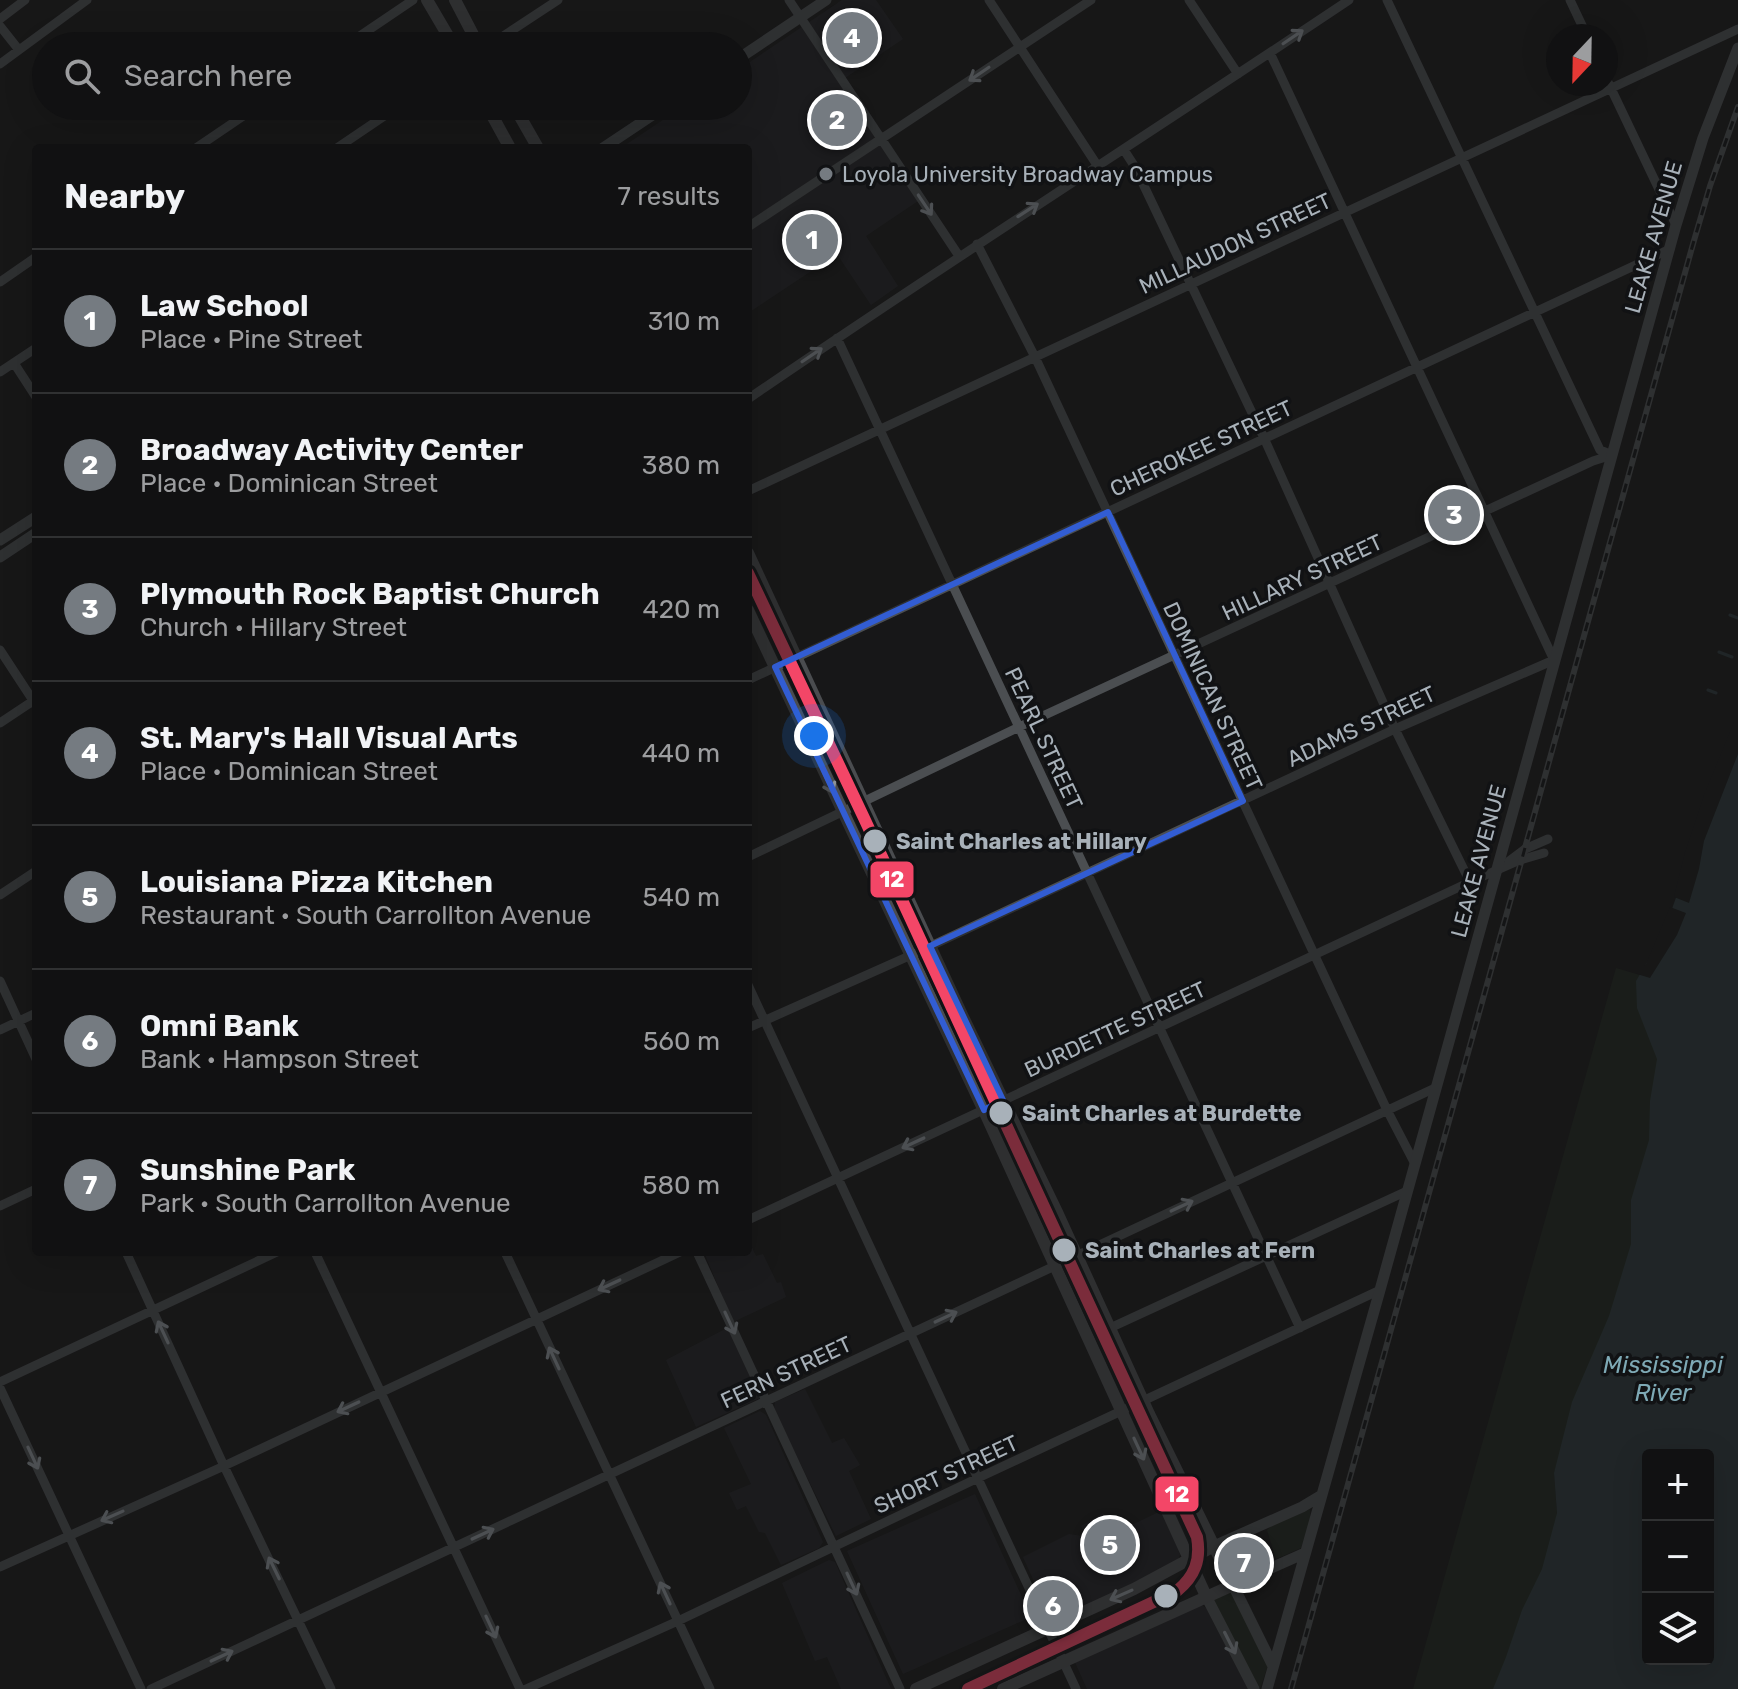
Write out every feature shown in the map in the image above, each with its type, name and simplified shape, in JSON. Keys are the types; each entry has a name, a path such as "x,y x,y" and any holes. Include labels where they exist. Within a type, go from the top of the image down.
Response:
{"main road":[{"path":"427,0 446,32"},
{"path":"455,0 472,32"},
{"path":"495,120 508,144"},
{"path":"522,120 536,144"},
{"path":"752,561 1143,1401 1233,1585 1003,1689"},
{"path":"752,618 1056,1265 1206,1596"},
{"path":"916,1689 1134,1589 1214,1546"}],"street":[{"path":"0,19 25,0"},
{"path":"43,32 87,0"},
{"path":"366,32 413,0"},
{"path":"509,32 558,0"},
{"path":"789,0 959,256"},
{"path":"752,50 826,0"},
{"path":"989,0 1097,165"},
{"path":"752,224 1091,0"},
{"path":"1189,0 1238,74"},
{"path":"752,396 977,244 1349,0"},
{"path":"1387,0 1600,450 1612,455"},
{"path":"1570,0 1581,24"},
{"path":"0,26 19,50"},
{"name":"MILLAUDON STREET","path":"1618,79 1738,29"},
{"path":"0,64 32,40"},
{"name":"LEAKE AVENUE","path":"1267,1689 1676,225 1703,138 1738,48"},
{"path":"1270,53 1554,660"},
{"name":"MILLAUDON STREET","path":"752,489 1462,157 1582,96"},
{"path":"1614,96 1676,225"},
{"path":"202,144 237,120"},
{"path":"343,144 378,120"},
{"path":"609,144 645,120"},
{"path":"1124,150 1135,167 1264,438 1395,729 1470,882"},
{"name":"DOMINICAN STREET","path":"977,244 1035,357 1415,1164"},
{"name":"CHEROKEE STREET","path":"752,678 1670,249"},
{"path":"0,282 32,260"},
{"name":"PEARL STREET","path":"837,338 1300,1328"},
{"path":"0,372 32,351"},
{"path":"14,363 32,391"},
{"name":"HILLARY STREET","path":"752,855 1019,727 1593,461 1612,455"},
{"path":"0,540 32,520"},
{"path":"0,557 32,536"},
{"path":"0,650 32,698"},
{"name":"ADAMS STREET","path":"752,1026 1395,729 1554,660"},
{"path":"0,723 32,704"},
{"path":"1497,870 1525,849 1548,839"},
{"path":"1497,870 1544,853"},
{"name":"BURDETTE STREET","path":"752,1218 1497,870"},
{"path":"0,895 32,874"},
{"path":"0,981 32,1050"},
{"path":"752,993 1076,1689"},
{"path":"0,1030 32,1015"},
{"name":"FERN STREET","path":"151,1689 1435,1088"},
{"path":"0,1206 32,1191"},
{"path":"1110,1328 1407,1191"},
{"path":"128,1256 331,1689"},
{"path":"141,1689 0,1385 268,1256"},
{"path":"317,1256 523,1689"},
{"path":"507,1256 710,1689"},
{"path":"0,1567 224,1466 671,1256"},
{"path":"699,1256 900,1689"},
{"name":"SHORT STREET","path":"523,1689 678,1621 1380,1290"},
{"path":"1214,1546 1322,1495"},
{"path":"1273,1666 1233,1585 1305,1553"},
{"path":"1206,1596 1254,1689"}],"highlighted area":[{"path":"1108,512 1243,801 930,946 1003,1100 997,1104 984,1110 775,667"}],"shaded area":[{"name":"Loyola University Broadway Campus","path":"842,0 876,0 903,39 842,80 921,199 866,236 898,286 871,305 837,254 752,310 752,144 627,144 663,120 752,120 752,61"},
{"path":"1616,968 1650,978 1674,1048 1632,1259 1554,1473 1557,1513 1555,1541 1502,1689 1413,1689"},
{"path":"752,1248 756,1256 763,1254 777,1283 781,1282 786,1297 733,1322 706,1257 752,1256"},
{"path":"729,1327 760,1398 696,1427 666,1360"},
{"path":"805,1389 832,1443 844,1438 860,1465 849,1471 871,1519 836,1536 774,1410 775,1402"},
{"path":"760,1411 766,1415 823,1542 819,1548 781,1565 765,1533 759,1532 746,1506 737,1510 729,1493 751,1484 724,1428"},
{"path":"975,1494 1031,1617 903,1674 847,1551"},
{"path":"1310,1509 1310,1520 1301,1548 1276,1559 1267,1530"},
{"path":"1163,1510 1179,1546 1178,1560 1052,1621 1023,1557 1069,1534 1087,1539 1081,1526 1103,1513 1115,1533"},
{"path":"1246,1542 1251,1544 1259,1566 1242,1577 1238,1576 1225,1551"},
{"path":"829,1560 835,1562 891,1689 841,1689 827,1657 815,1661 782,1583"},
{"path":"1232,1590 1269,1662 1260,1689 1213,1603 1214,1598"},
{"path":"1200,1604 1206,1608 1248,1689 1087,1689 1074,1660"}],"water":[{"name":"Mississippi River","path":"1738,723 1738,1689 1493,1689 1522,1610 1542,1569 1557,1513 1554,1473 1572,1402 1609,1316 1631,1244 1631,1200 1649,1140 1650,1101 1657,1059 1637,1008 1636,981 1662,937"}],"pier":[{"path":"1738,719 1738,754 1704,841 1689,903 1674,897 1685,852 1704,795 1734,722"},
{"path":"1670,907 1686,913 1677,935 1650,978 1637,974 1646,964"}],"waterway":[{"path":"1730,615 1738,618"},
{"path":"1719,652 1732,657"},
{"path":"1708,690 1716,693"}],"railway":[{"path":"1291,1689 1693,244 1738,107"}],"transit line":[{"name":"12","path":"752,581 1197,1537 1195,1567 1177,1591 968,1689"}],"place":[{"name":"St. Mary's Hall Visual Arts","path":"852,38"},
{"name":"Broadway Activity Center","path":"837,120"},
{"name":"Loyola University Broadway Campus","path":"826,174"},
{"name":"Law School","path":"812,240"},
{"name":"Plymouth Rock Baptist Church","path":"1454,515"},
{"name":"Saint Charles at Hillary","path":"875,841"},
{"name":"Saint Charles at Burdette","path":"1001,1113"},
{"name":"Saint Charles at Fern","path":"1064,1250"},
{"name":"Louisiana Pizza Kitchen","path":"1110,1545"},
{"name":"Sunshine Park","path":"1244,1563"},
{"name":"Omni Bank","path":"1053,1606"}]}
